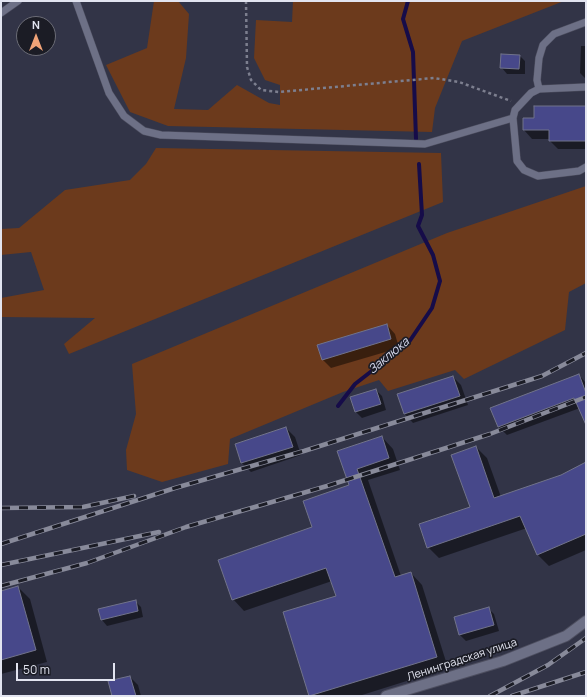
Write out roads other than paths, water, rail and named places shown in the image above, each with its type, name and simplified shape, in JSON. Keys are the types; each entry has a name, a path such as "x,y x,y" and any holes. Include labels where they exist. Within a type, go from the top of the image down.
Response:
{"street":[{"name":"Ленинградская улица","path":"386,696 503,661 566,636 586,621"}],"lane":[{"path":"1,13 18,1"},
{"path":"76,1 109,93 124,116 144,131 161,135 425,144 513,118"},
{"path":"539,89 537,80 539,58 543,45 554,34 586,22"},
{"path":"586,87 539,89 531,92 515,110 513,118 518,161 524,170 538,176 579,171 586,167"}],"waterway":[{"name":"Заклюка","path":"408,1 403,19 413,52 416,139"},
{"name":"Заклюка","path":"338,406 355,384 409,342 432,308 440,281 433,255 418,226 422,215 419,164"}],"railway":[{"path":"1,544 175,488 304,451 542,376 586,353"},
{"path":"1,586 87,563 186,527 327,486 490,434 586,397"},
{"path":"1,508 83,507 134,496"},
{"path":"1,565 159,532"},
{"path":"490,696 548,665 586,638"},
{"path":"512,696 586,672"}]}
